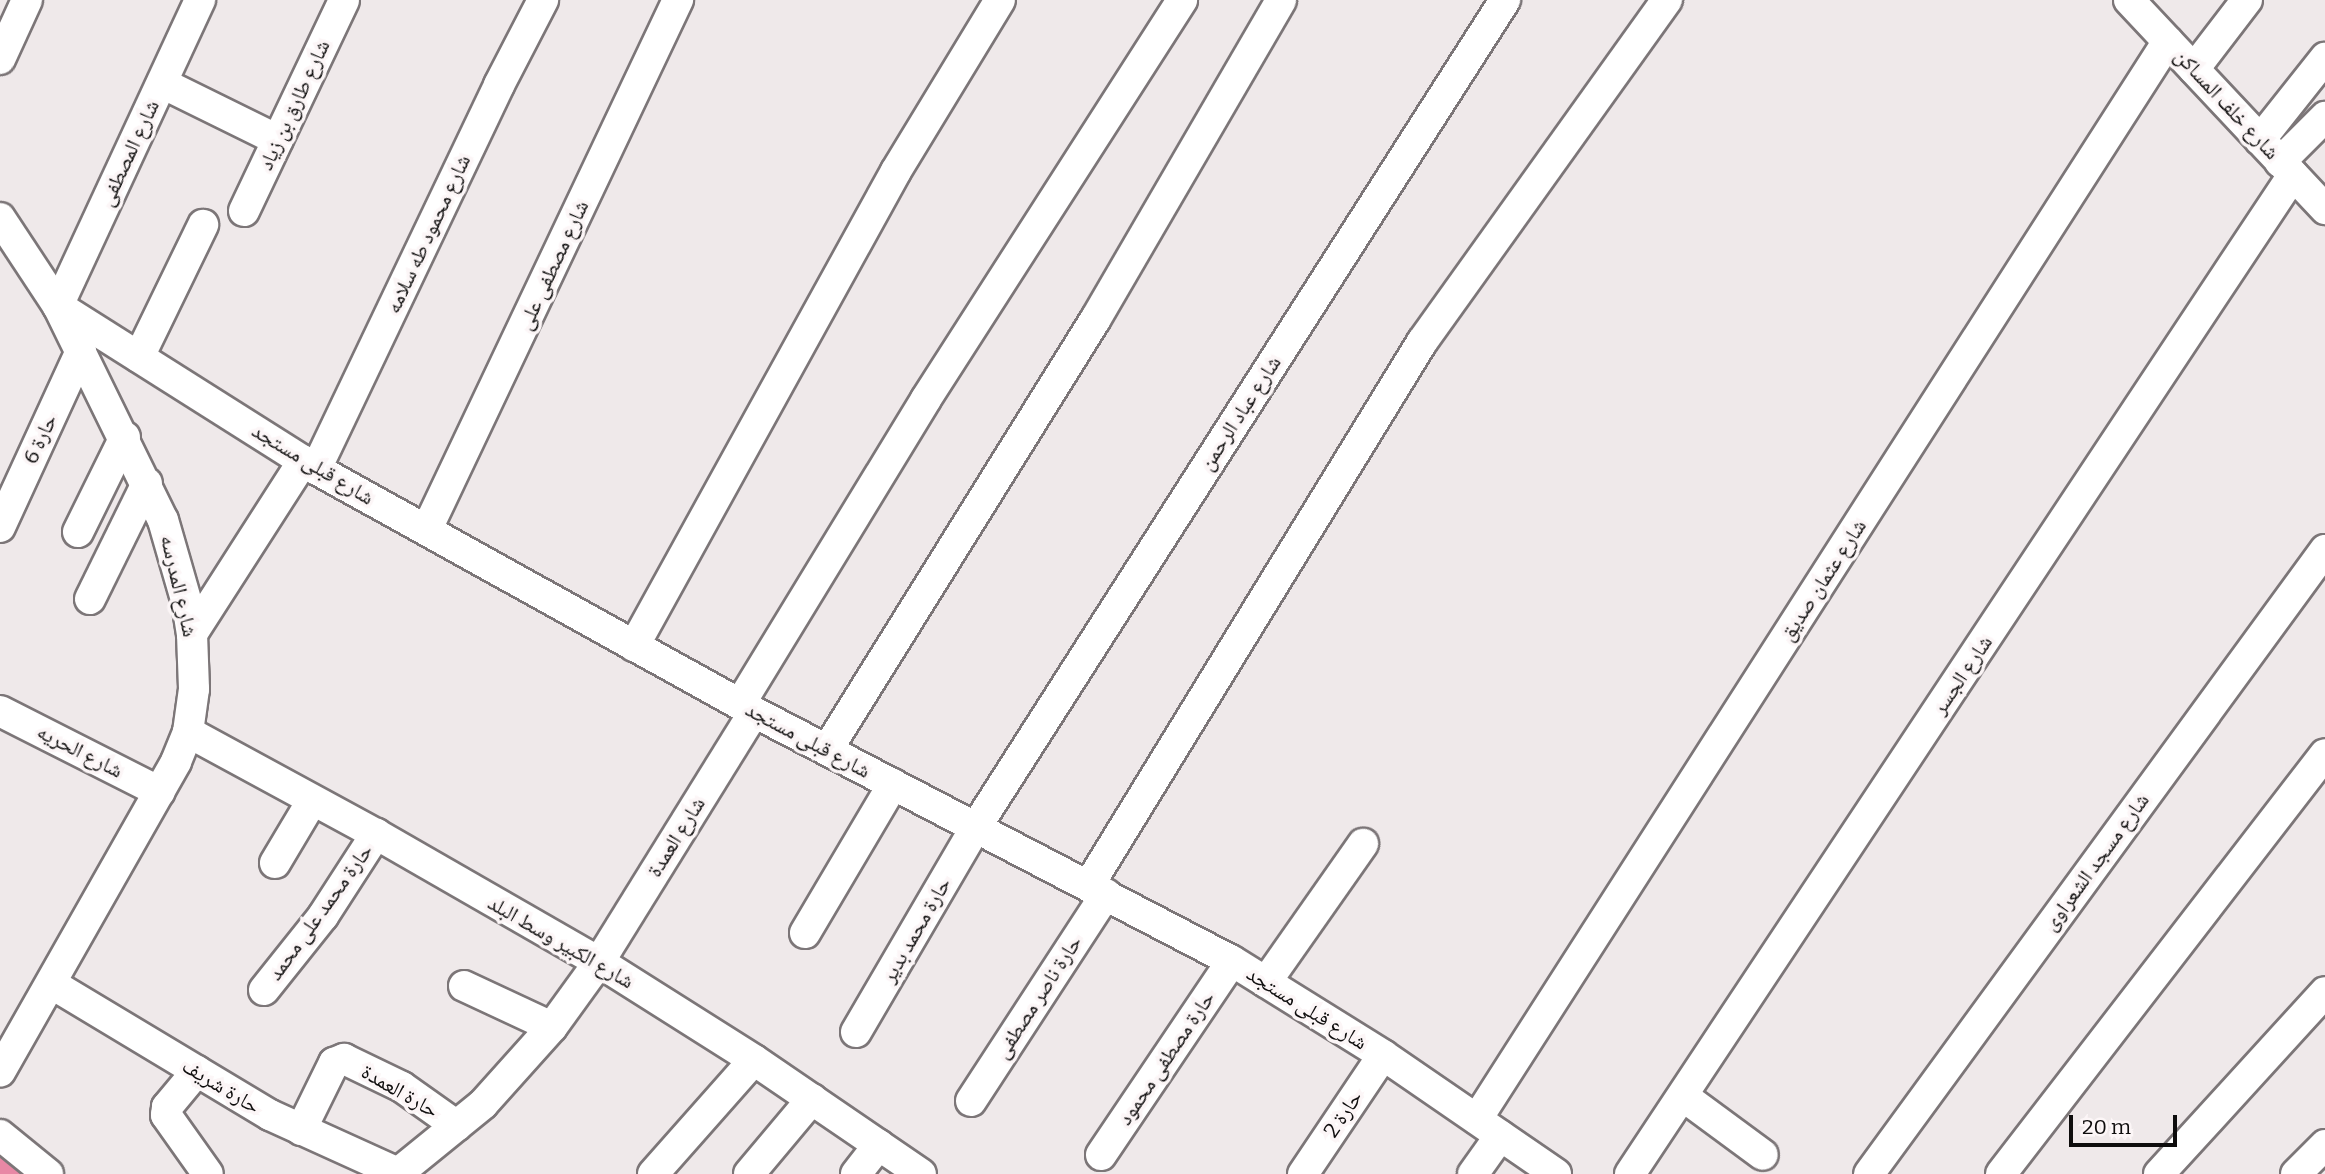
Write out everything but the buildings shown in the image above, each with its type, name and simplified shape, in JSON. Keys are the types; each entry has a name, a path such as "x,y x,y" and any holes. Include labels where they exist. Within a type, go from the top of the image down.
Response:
{"street":[{"path":"0,59 27,0"},
{"name":"شارع المصطفى","path":"58,306 200,0"},
{"name":"شارع طارق بن زياد","path":"244,211 345,0"},
{"name":"شارع محمود طه سلامه","path":"192,634 310,465 543,0"},
{"name":"شارع مصطفى على","path":"427,529 678,0"},
{"path":"634,646 896,171 1000,0"},
{"name":"شارع العمدة","path":"397,1174 457,1126 512,1074 552,1027 599,962 926,399 1182,0"},
{"path":"827,750 1096,320 1281,0"},
{"name":"شارع عباد الرحمن","path":"976,827 1504,0"},
{"name":"حارة ناصر مصطفى","path":"971,1101 1422,342 1667,0"},
{"name":"شارع خلف المساكن","path":"2130,0 2325,209"},
{"path":"2194,69 2247,0"},
{"name":"شارع عثمان صديق","path":"1473,1174 1489,1128 2168,41"},
{"path":"2260,140 2325,58"},
{"path":"162,83 278,140"},
{"name":"شارع الجسر","path":"1630,1174 1683,1097 2287,168 2325,117"},
{"name":"شارع المدرسه","path":"0,218 58,306 147,483 176,560 192,634 194,689 188,732 160,792 0,1072"},
{"path":"139,357 203,225"},
{"name":"شارع قبلى مستجد","path":"58,306 310,465 634,646 892,785 1231,961 1383,1055 1556,1174"},
{"name":"حارة 6","path":"0,527 80,351"},
{"path":"78,532 125,437"},
{"path":"90,599 147,483"},
{"name":"شارع مسجد الشعراوى","path":"1869,1174 2325,550"},
{"name":"شارع الحريه","path":"0,710 160,792"},
{"name":"شارع الكبير وسط البلد","path":"188,732 599,962 754,1060 921,1174"},
{"path":"2001,1174 2325,754"},
{"path":"804,933 892,785"},
{"path":"275,863 312,801"},
{"name":"حارة محمد بدير","path":"856,1032 976,827"},
{"name":"حارة محمد على محمد","path":"264,990 323,916 376,835"},
{"path":"1266,982 1363,844"},
{"name":"حارة مصطفى محمود","path":"1101,1155 1231,961"},
{"name":"حارة شريف","path":"52,984 302,1130 397,1174"},
{"path":"464,986 552,1027"},
{"path":"2159,1174 2325,992"},
{"name":"حارة 2","path":"1303,1174 1383,1055"},
{"name":"حارة العمدة","path":"302,1130 334,1063 344,1059 402,1087 457,1126"},
{"path":"653,1174 754,1060"},
{"path":"197,1071 167,1107 166,1115 208,1174"},
{"path":"1683,1097 1763,1155"},
{"path":"749,1174 812,1099"},
{"path":"0,1135 48,1174"},
{"path":"856,1174 879,1145"},
{"path":"2296,1174 2325,1145"}],"shaded area":[{"path":"0,1157 2,1158 22,1174 0,1174"}]}
